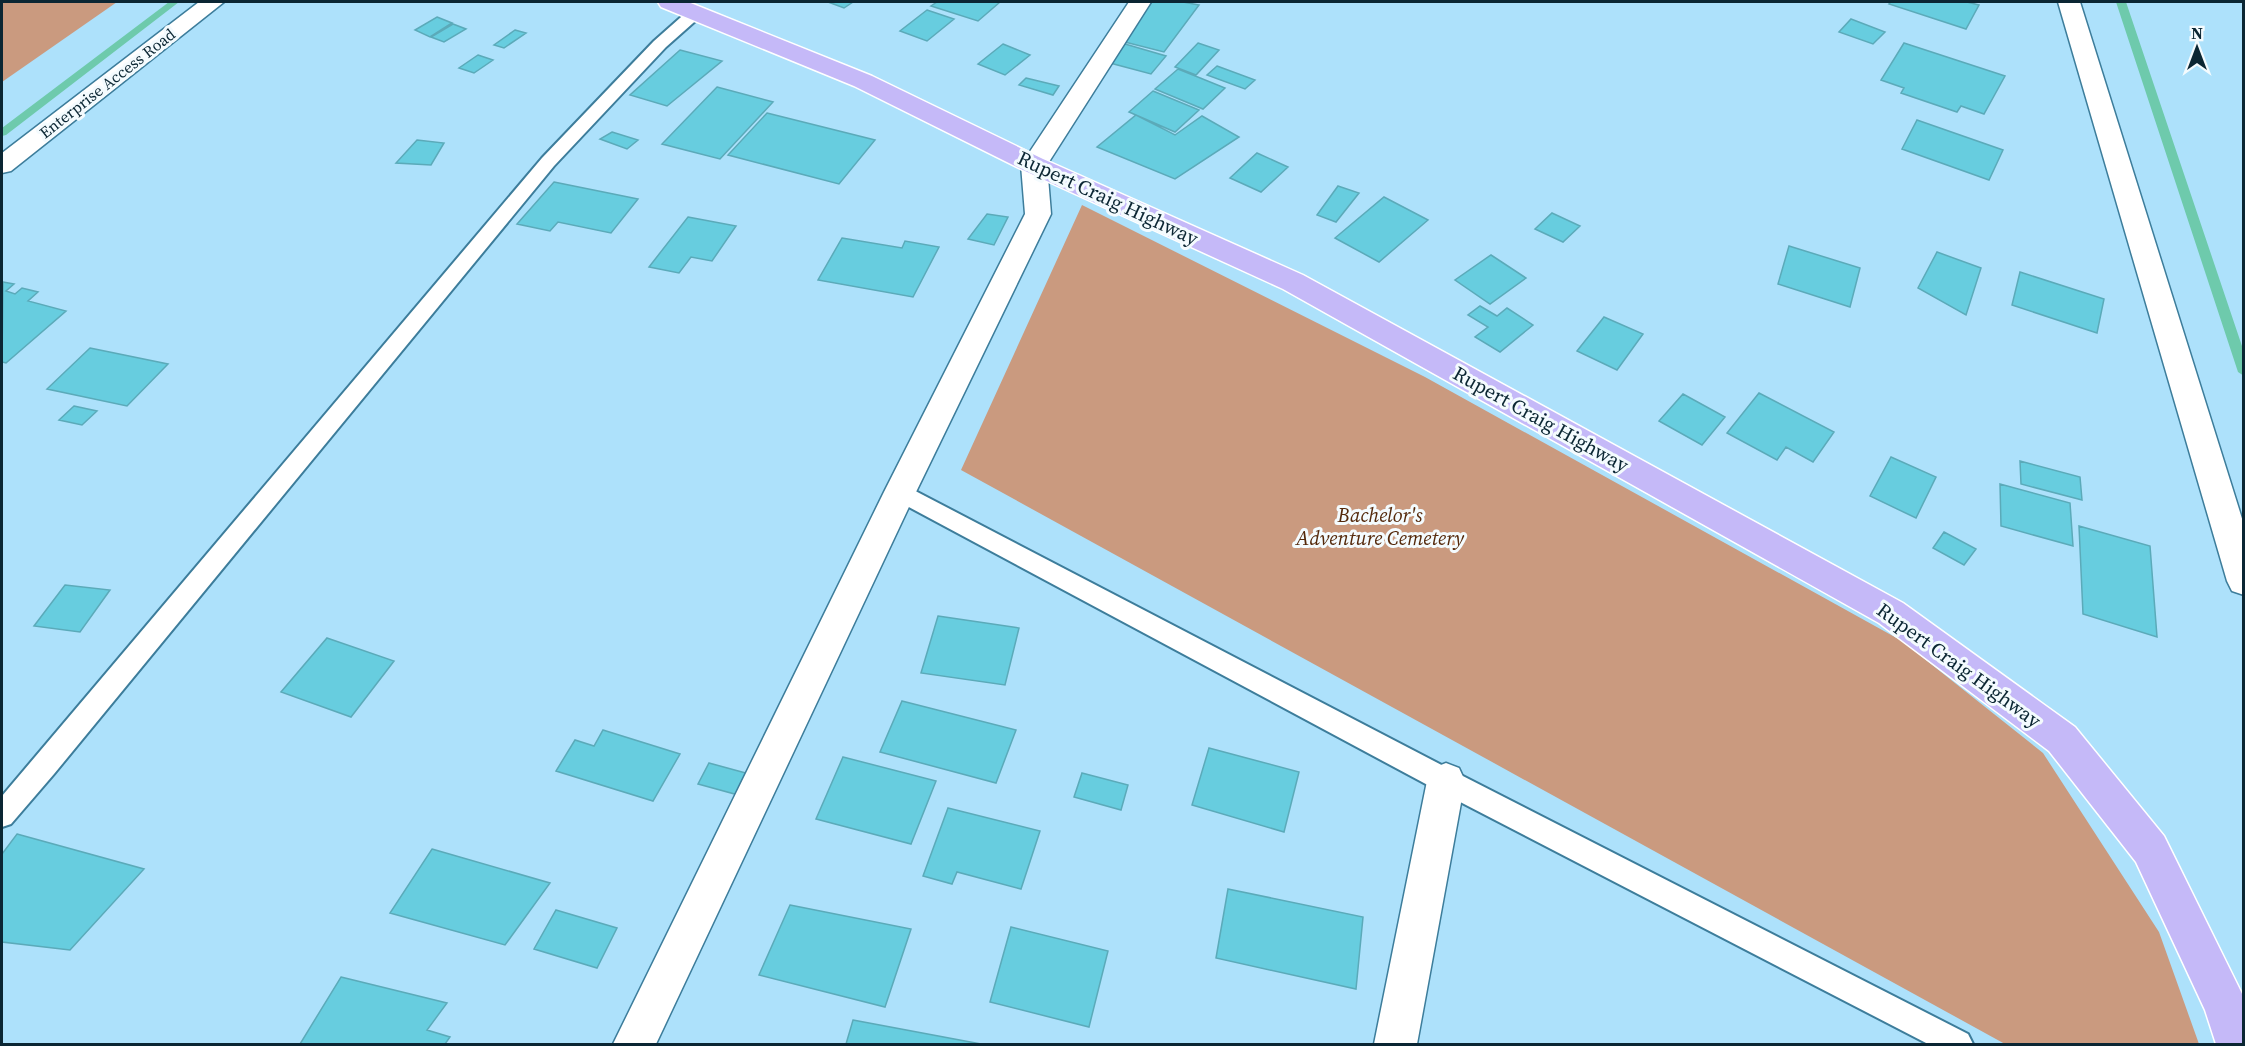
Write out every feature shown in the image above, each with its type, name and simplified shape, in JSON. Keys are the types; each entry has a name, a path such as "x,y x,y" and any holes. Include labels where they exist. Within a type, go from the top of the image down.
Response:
{"main road":[{"name":"Rupert Craig Highway","path":"669,2 863,81 1034,165 1293,282 1891,613 2062,739 2150,849 2225,1005 2237,1044"}],"street":[{"name":"Enterprise Access Road","path":"2,165 213,2"},
{"path":"634,1044 900,492 1038,214 1034,165 1140,2"},
{"path":"2069,2 2244,581"},
{"path":"1395,1044 1446,781"}],"lane":[{"path":"2,815 548,162 660,44 695,13"},
{"path":"900,492 1446,781 1958,1044"}],"green space":[{"path":"2,2 117,2 2,82"},
{"name":"Bachelor's Adventure Cemetery","path":"1082,205 1425,377 1902,641 2043,753 2159,932 2199,1044 2005,1044 961,470"}],"building":[{"path":"828,2 853,2 844,8"},
{"path":"937,2 1000,2 978,21 931,6"},
{"path":"1152,2 1183,2 1199,5 1164,52 1121,41"},
{"path":"1891,2 1967,2 1979,5 1966,29 1889,4"},
{"path":"927,10 954,19 927,41 900,31"},
{"path":"437,17 452,23 430,37 415,30"},
{"path":"1851,19 1885,32 1873,44 1839,32"},
{"path":"453,24 466,29 444,42 431,37"},
{"path":"515,30 526,33 504,48 494,45"},
{"path":"1198,43 1219,50 1196,75 1175,67"},
{"path":"1904,43 2005,76 1984,114 1961,106 1957,112 1901,93 1904,88 1881,80"},
{"path":"1003,44 1030,55 1005,75 978,64"},
{"path":"1125,44 1166,56 1151,74 1110,63"},
{"path":"680,50 722,61 667,106 630,95"},
{"path":"478,55 493,60 474,73 459,68"},
{"path":"1217,66 1255,80 1245,89 1207,75"},
{"path":"1178,69 1225,88 1203,109 1155,89"},
{"path":"1026,78 1059,86 1053,95 1019,85"},
{"path":"717,87 773,102 720,159 662,144"},
{"path":"1153,91 1199,110 1175,132 1129,112"},
{"path":"767,113 875,140 839,184 728,155"},
{"path":"1136,115 1175,135 1202,116 1239,137 1175,179 1097,147"},
{"path":"1917,120 2003,150 1989,180 1902,149"},
{"path":"612,132 638,140 627,149 600,139"},
{"path":"417,140 444,143 431,165 396,163"},
{"path":"1257,153 1288,167 1261,192 1230,178"},
{"path":"554,182 638,199 611,233 558,222 550,231 517,224"},
{"path":"1338,186 1359,193 1336,222 1317,215"},
{"path":"1384,197 1428,220 1379,262 1335,238"},
{"path":"1552,213 1580,226 1563,242 1535,229"},
{"path":"987,214 1008,217 994,245 968,239"},
{"path":"688,217 736,226 712,261 691,257 679,273 649,267"},
{"path":"842,238 902,248 905,241 939,247 913,297 818,280"},
{"path":"1789,246 1860,268 1850,307 1778,284"},
{"path":"1937,252 1981,268 1966,315 1918,288"},
{"path":"1491,255 1526,278 1490,304 1455,280"},
{"path":"2020,272 2104,299 2097,333 2012,305"},
{"path":"3,282 14,284 6,291 15,294 22,288 38,292 28,301 66,311 6,363 2,362"},
{"path":"1480,306 1497,316 1507,308 1533,325 1500,352 1475,337 1488,327 1468,315"},
{"path":"1604,317 1643,334 1617,370 1577,351"},
{"path":"90,348 168,364 127,406 47,389"},
{"path":"1759,393 1834,432 1813,462 1786,447 1777,460 1727,433"},
{"path":"1683,394 1725,417 1702,445 1659,421"},
{"path":"74,406 97,411 82,425 59,420"},
{"path":"1891,457 1936,477 1916,518 1870,496"},
{"path":"2020,461 2080,477 2082,500 2021,484"},
{"path":"2000,484 2070,503 2073,546 2001,526"},
{"path":"2079,526 2150,546 2157,637 2083,614"},
{"path":"1944,532 1976,549 1964,565 1933,548"},
{"path":"65,585 110,590 80,632 34,626"},
{"path":"938,616 1019,628 1005,685 921,673"},
{"path":"327,638 394,661 351,717 281,692"},
{"path":"902,701 1016,730 996,783 880,752"},
{"path":"603,730 680,754 653,801 556,771 575,740 594,746"},
{"path":"1209,748 1299,772 1284,832 1192,805"},
{"path":"843,757 936,781 911,844 816,819"},
{"path":"709,763 753,775 742,796 698,784"},
{"path":"1082,773 1128,785 1121,810 1074,797"},
{"path":"948,808 1040,831 1021,889 957,872 952,884 923,876"},
{"path":"17,834 144,869 70,950 2,942 2,854"},
{"path":"432,849 550,883 505,945 390,913"},
{"path":"1228,889 1363,917 1356,989 1216,958"},
{"path":"790,905 911,929 885,1007 759,975"},
{"path":"556,910 617,928 597,968 534,949"},
{"path":"1011,927 1108,951 1089,1027 990,1002"},
{"path":"341,977 447,1003 427,1030 450,1037 445,1044 300,1044"},
{"path":"853,1020 981,1044 846,1044"}],"waterway":[{"path":"2,133 174,2"},
{"path":"2121,2 2244,372"}]}
